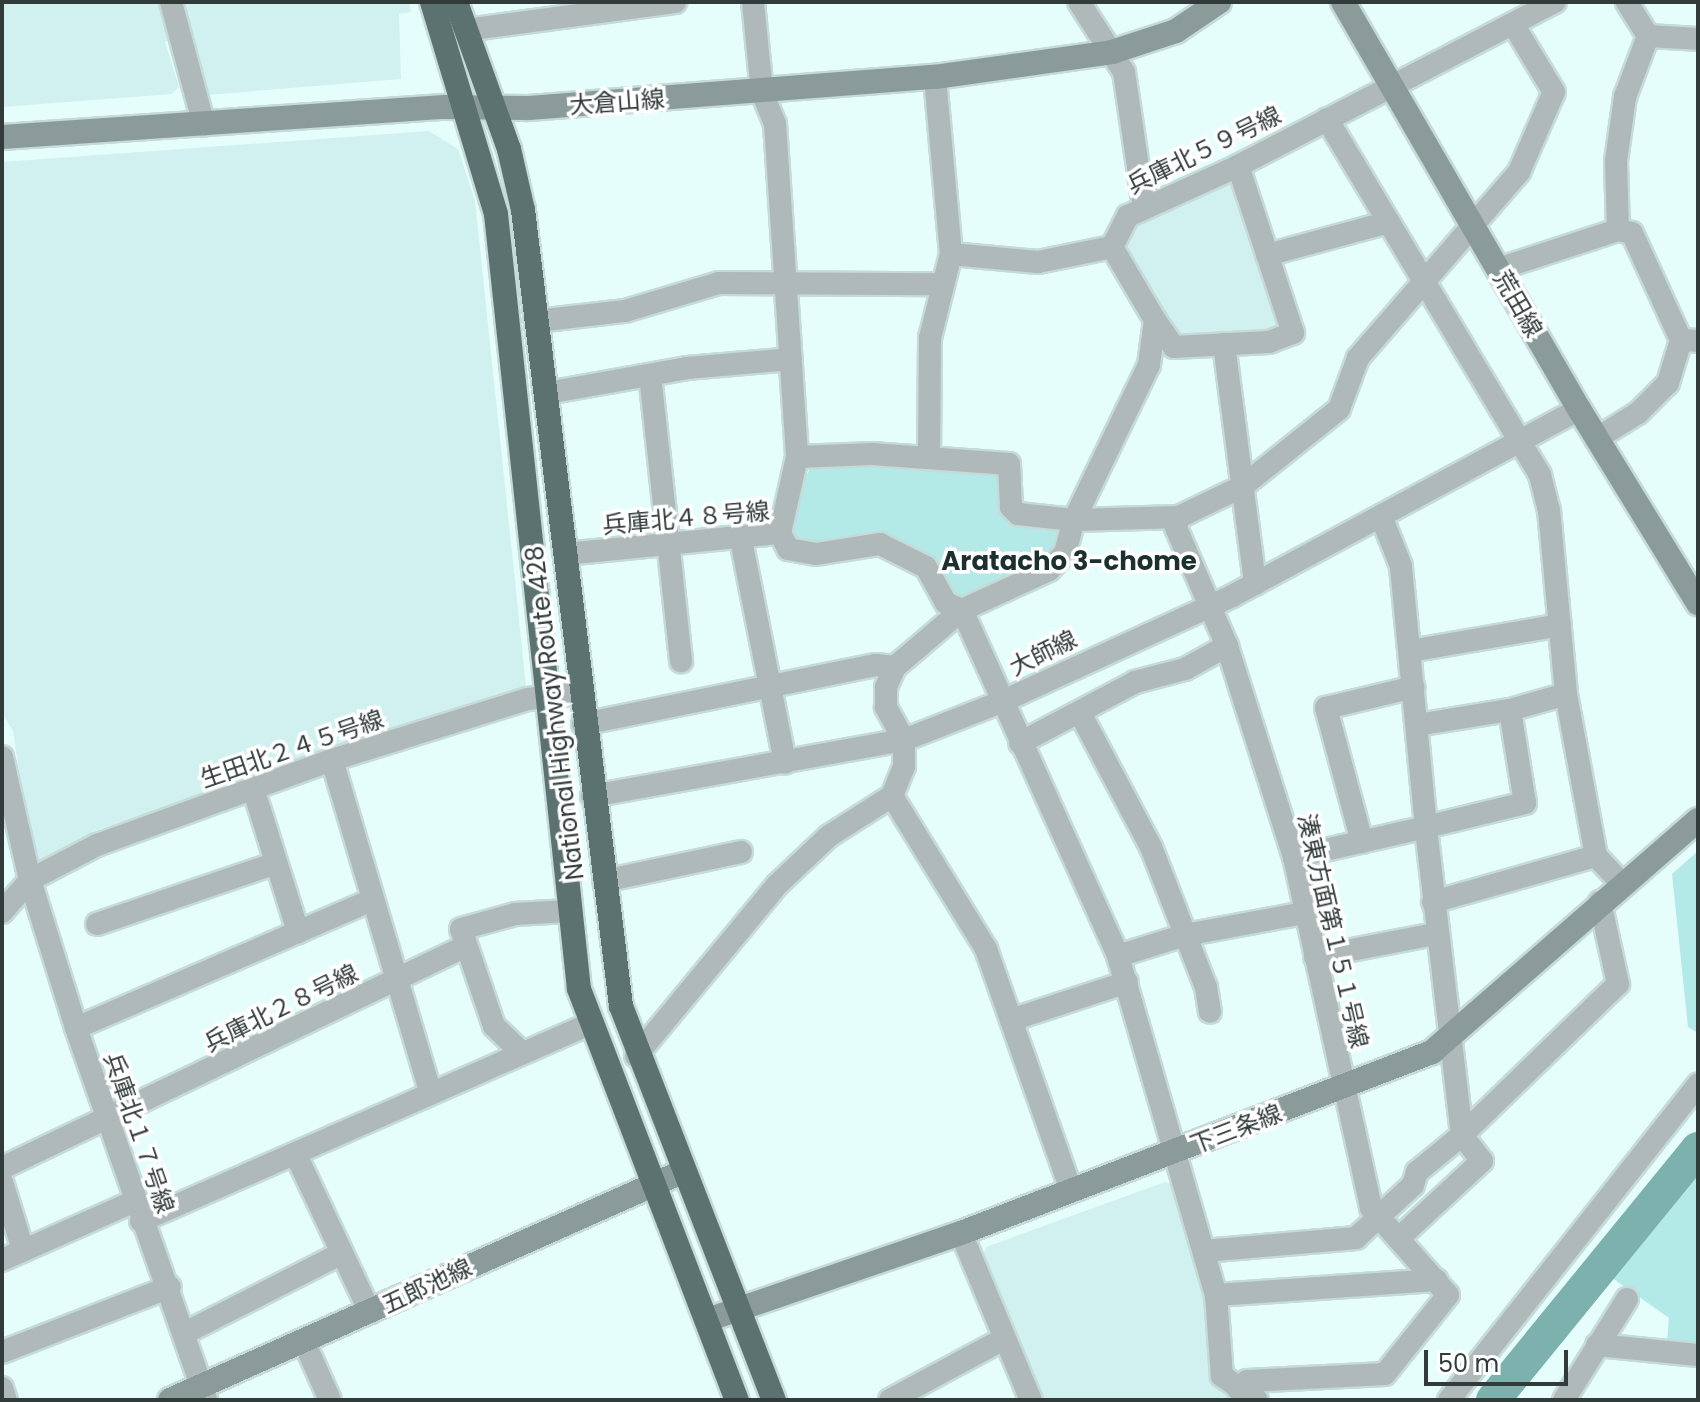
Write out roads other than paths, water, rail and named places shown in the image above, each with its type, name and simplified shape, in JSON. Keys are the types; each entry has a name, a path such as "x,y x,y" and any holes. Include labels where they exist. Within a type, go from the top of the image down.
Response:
{"highway":[{"name":"National Highway Route 428","path":"432,2 496,214 568,911 579,989 707,1320 730,1397"},
{"name":"National Highway Route 428","path":"456,2 494,105 523,210 547,393 579,693 621,1006 636,1056 774,1400"}],"street":[{"path":"171,2 204,125"},
{"path":"466,30 675,2"},
{"path":"753,2 762,92 775,124 797,457 780,533"},
{"path":"1079,2 1124,72 1144,208"},
{"name":"大倉山線","path":"2,137 465,106 528,108 935,77 1112,52 1176,31 1219,2"},
{"name":"荒田線","path":"1343,2 1596,439 1698,603"},
{"name":"兵庫北５９号線","path":"1112,247 1128,216 1238,166 1523,13 1555,2"},
{"path":"1627,2 1648,36"},
{"path":"797,457 929,457 1009,464 1011,507 1018,514 1074,520 1179,517 1243,486 1339,409 1358,358 1519,172 1554,92 1523,13"},
{"path":"1648,36 1698,39"},
{"path":"1618,230 1619,135 1625,97 1648,36"},
{"path":"929,457 930,338 940,284 951,254 935,77"},
{"path":"1327,119 1540,475 1549,510 1566,694 1596,856 1621,883"},
{"path":"951,254 1038,262 1112,247 1174,347 1269,342 1293,333 1238,166"},
{"path":"1267,255 1389,222"},
{"path":"1498,269 1618,230 1632,233 1690,340 1668,383 1638,413 1596,439"},
{"path":"537,321 625,311 719,283 940,284"},
{"path":"636,1056 777,885 829,836 892,796 904,767 904,740 886,707 886,687 895,667 962,610 1049,570 1065,553 1074,520 1149,365 1155,320"},
{"path":"1224,344 1255,584"},
{"path":"547,393 650,375 791,359"},
{"path":"650,375 681,661"},
{"name":"大師線","path":"592,796 904,740 1001,702 1255,584 1579,409"},
{"path":"1381,516 1401,566 1435,934 1462,1135 1482,1161 1399,1238"},
{"name":"湊東方面第１５１号線","path":"1179,517 1176,528 1227,646 1294,857 1341,1088 1371,1208 1379,1218"},
{"name":"兵庫北４８号線","path":"565,554 741,540 780,533 788,549 816,554 880,544 898,550 926,567 946,603 962,610 1118,956 1216,1295 1222,1376 1247,1394"},
{"path":"741,540 785,763"},
{"path":"1410,651 1560,625"},
{"path":"1020,743 1135,682 1185,669 1227,646"},
{"path":"583,724 876,665 895,667"},
{"path":"1362,842 1326,708 1414,687"},
{"name":"生田北２４５号線","path":"30,880 97,845 332,760 546,696 579,693"},
{"path":"1417,725 1510,710 1566,694"},
{"path":"1294,857 1525,803 1510,710"},
{"path":"1080,713 1151,847 1210,1012"},
{"name":"兵庫北１７号線","path":"2,757 30,880 76,1028 137,1212 170,1287 203,1393"},
{"path":"332,760 430,1091"},
{"path":"253,788 298,932"},
{"path":"892,796 986,949 1071,1191"},
{"name":"下三条線","path":"707,1320 961,1233 1432,1052 1621,883 1698,820"},
{"path":"604,881 741,852"},
{"path":"1433,902 1596,856"},
{"path":"97,924 276,863"},
{"path":"2,912 30,880"},
{"path":"76,1028 372,900"},
{"path":"1204,1251 1356,1238 1379,1218 1413,1185 1417,1172 1462,1135 1618,984 1600,902"},
{"name":"兵庫北２８号線","path":"2,1168 106,1121 466,946 461,929 515,914 568,911"},
{"path":"1118,956 1185,935 1304,913"},
{"path":"1315,957 1435,934"},
{"path":"466,946 494,1026 522,1053"},
{"path":"1011,1020 1127,982"},
{"path":"2,1260 296,1155 430,1091 590,1024"},
{"path":"1449,1400 1698,1085"},
{"path":"296,1155 370,1312"},
{"name":"五郎池線","path":"170,1400 203,1393 370,1312 684,1171"},
{"path":"2,1182 23,1250"},
{"path":"1247,1394 1247,1381 1385,1374 1448,1295 1379,1218"},
{"path":"961,1233 1031,1400"},
{"path":"185,1333 342,1253"},
{"path":"1216,1295 1436,1280"},
{"path":"2,1352 170,1287"},
{"path":"1567,1399 1627,1299"},
{"path":"890,1400 1004,1339"},
{"path":"305,1344 330,1400"},
{"path":"1597,1345 1698,1355"},
{"path":"2,1388 6,1400"}],"waterway":[{"path":"1493,1400 1698,1149"}],"district":[{"name":"Aratacho 3-chome","path":"1069,562"}]}
